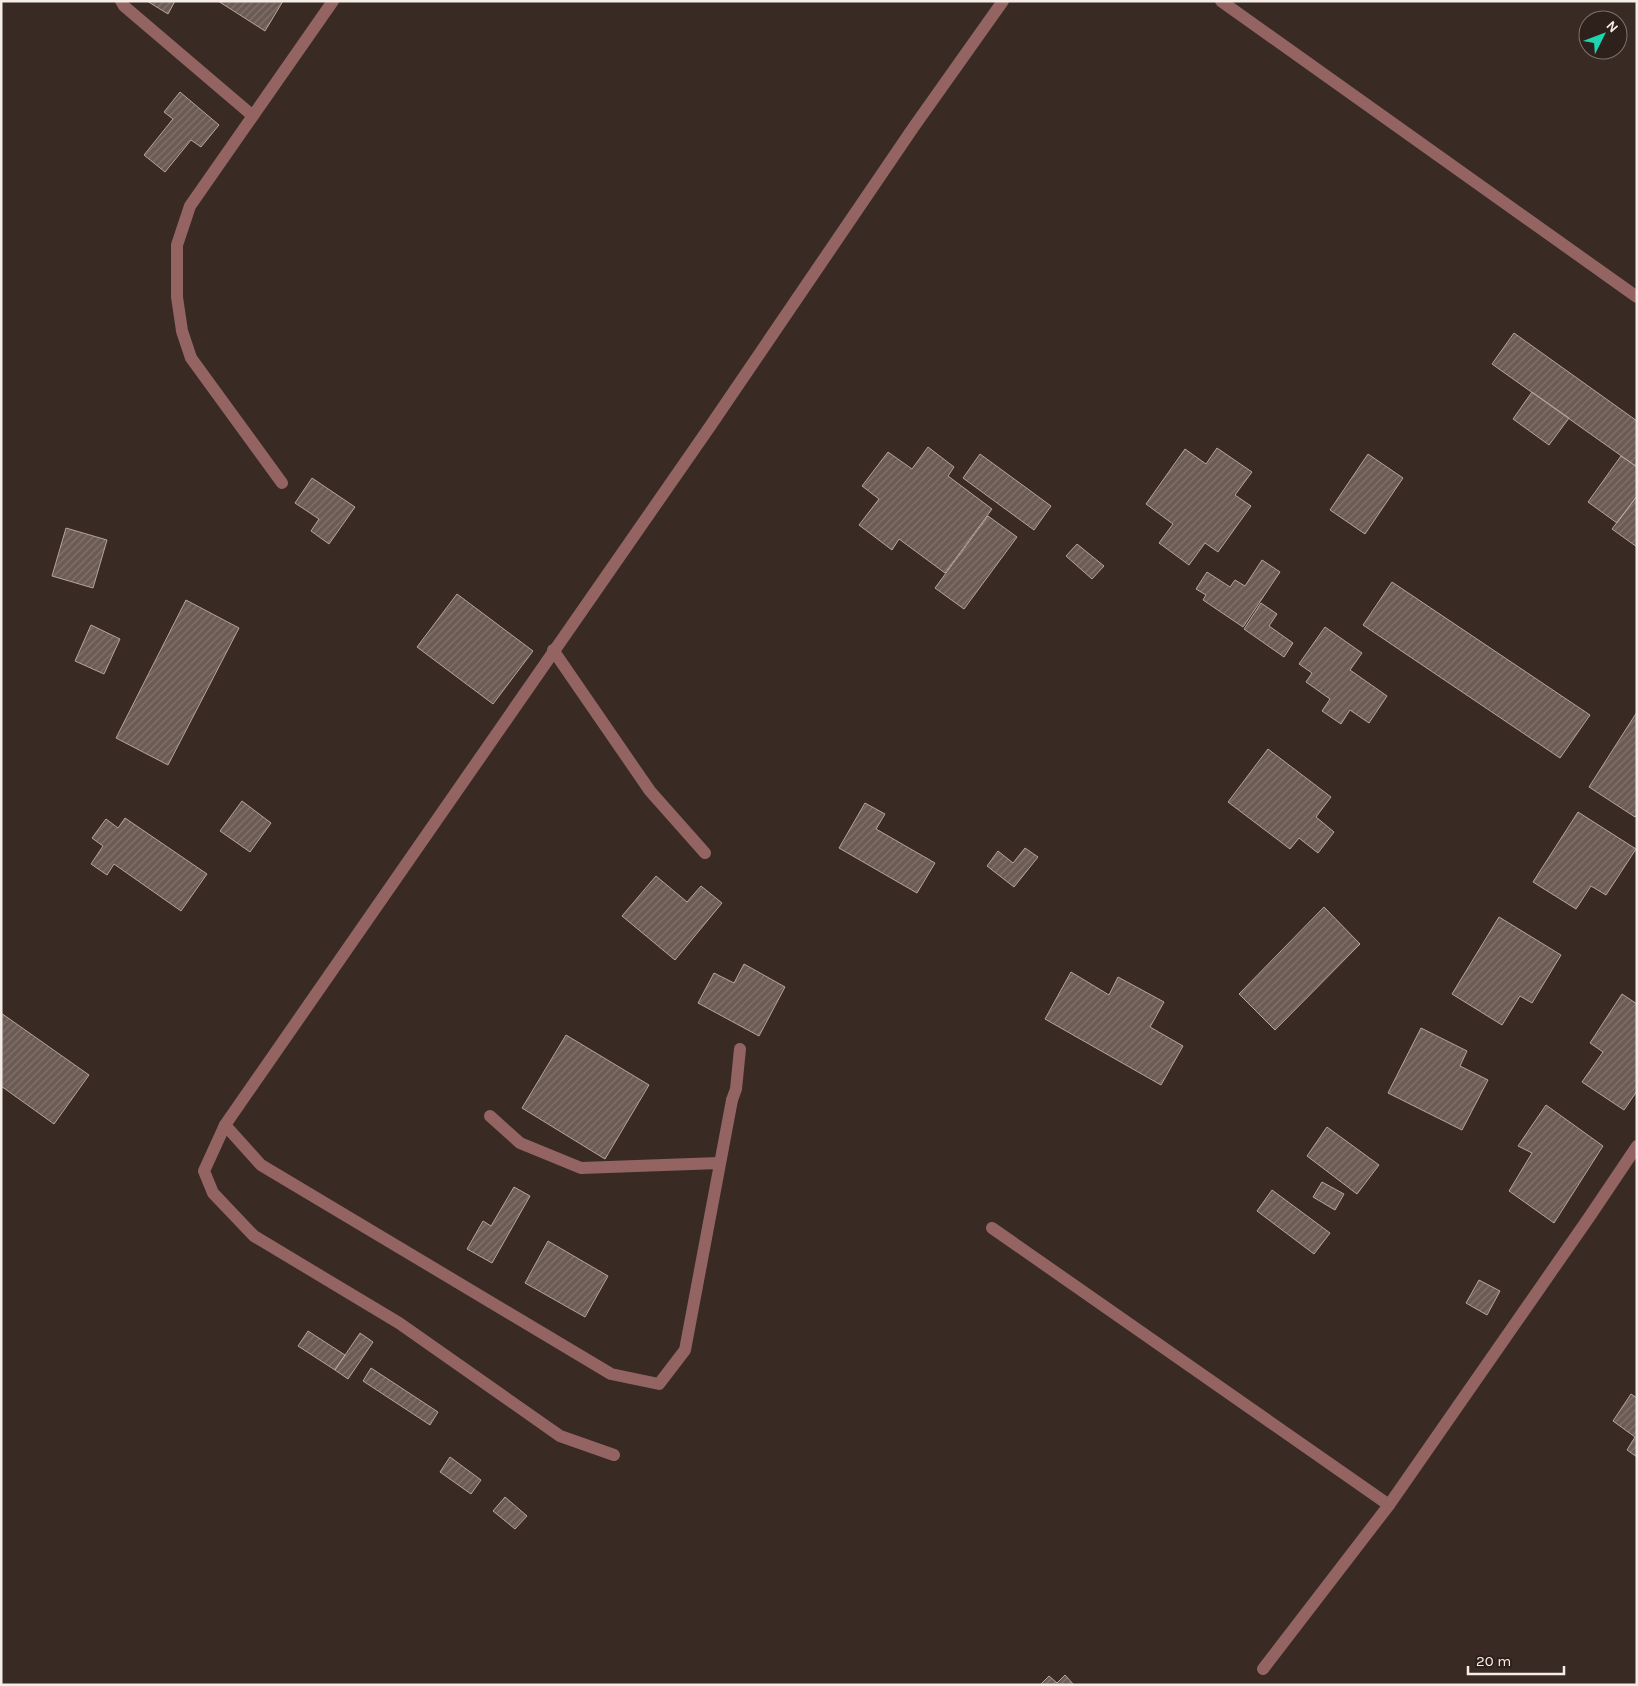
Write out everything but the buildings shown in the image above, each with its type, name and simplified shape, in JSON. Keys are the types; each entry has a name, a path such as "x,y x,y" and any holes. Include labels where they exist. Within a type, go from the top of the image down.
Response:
{"street":[{"path":"121,1 124,6 253,116"},
{"path":"282,483 191,358 182,331 177,296 177,246 190,206 333,1"},
{"path":"614,1455 560,1436 398,1323 254,1236 212,1193 204,1171 224,1125 705,433 913,128 1003,1"},
{"path":"1221,1 1637,297"},
{"path":"553,650 650,791 705,853"},
{"path":"224,1125 261,1165 611,1374 659,1384 684,1350 732,1100 736,1089 740,1049"},
{"path":"490,1116 520,1143 581,1168 720,1163"},
{"path":"1263,1669 1389,1504 1637,1146"},
{"path":"992,1228 1389,1504"}]}
